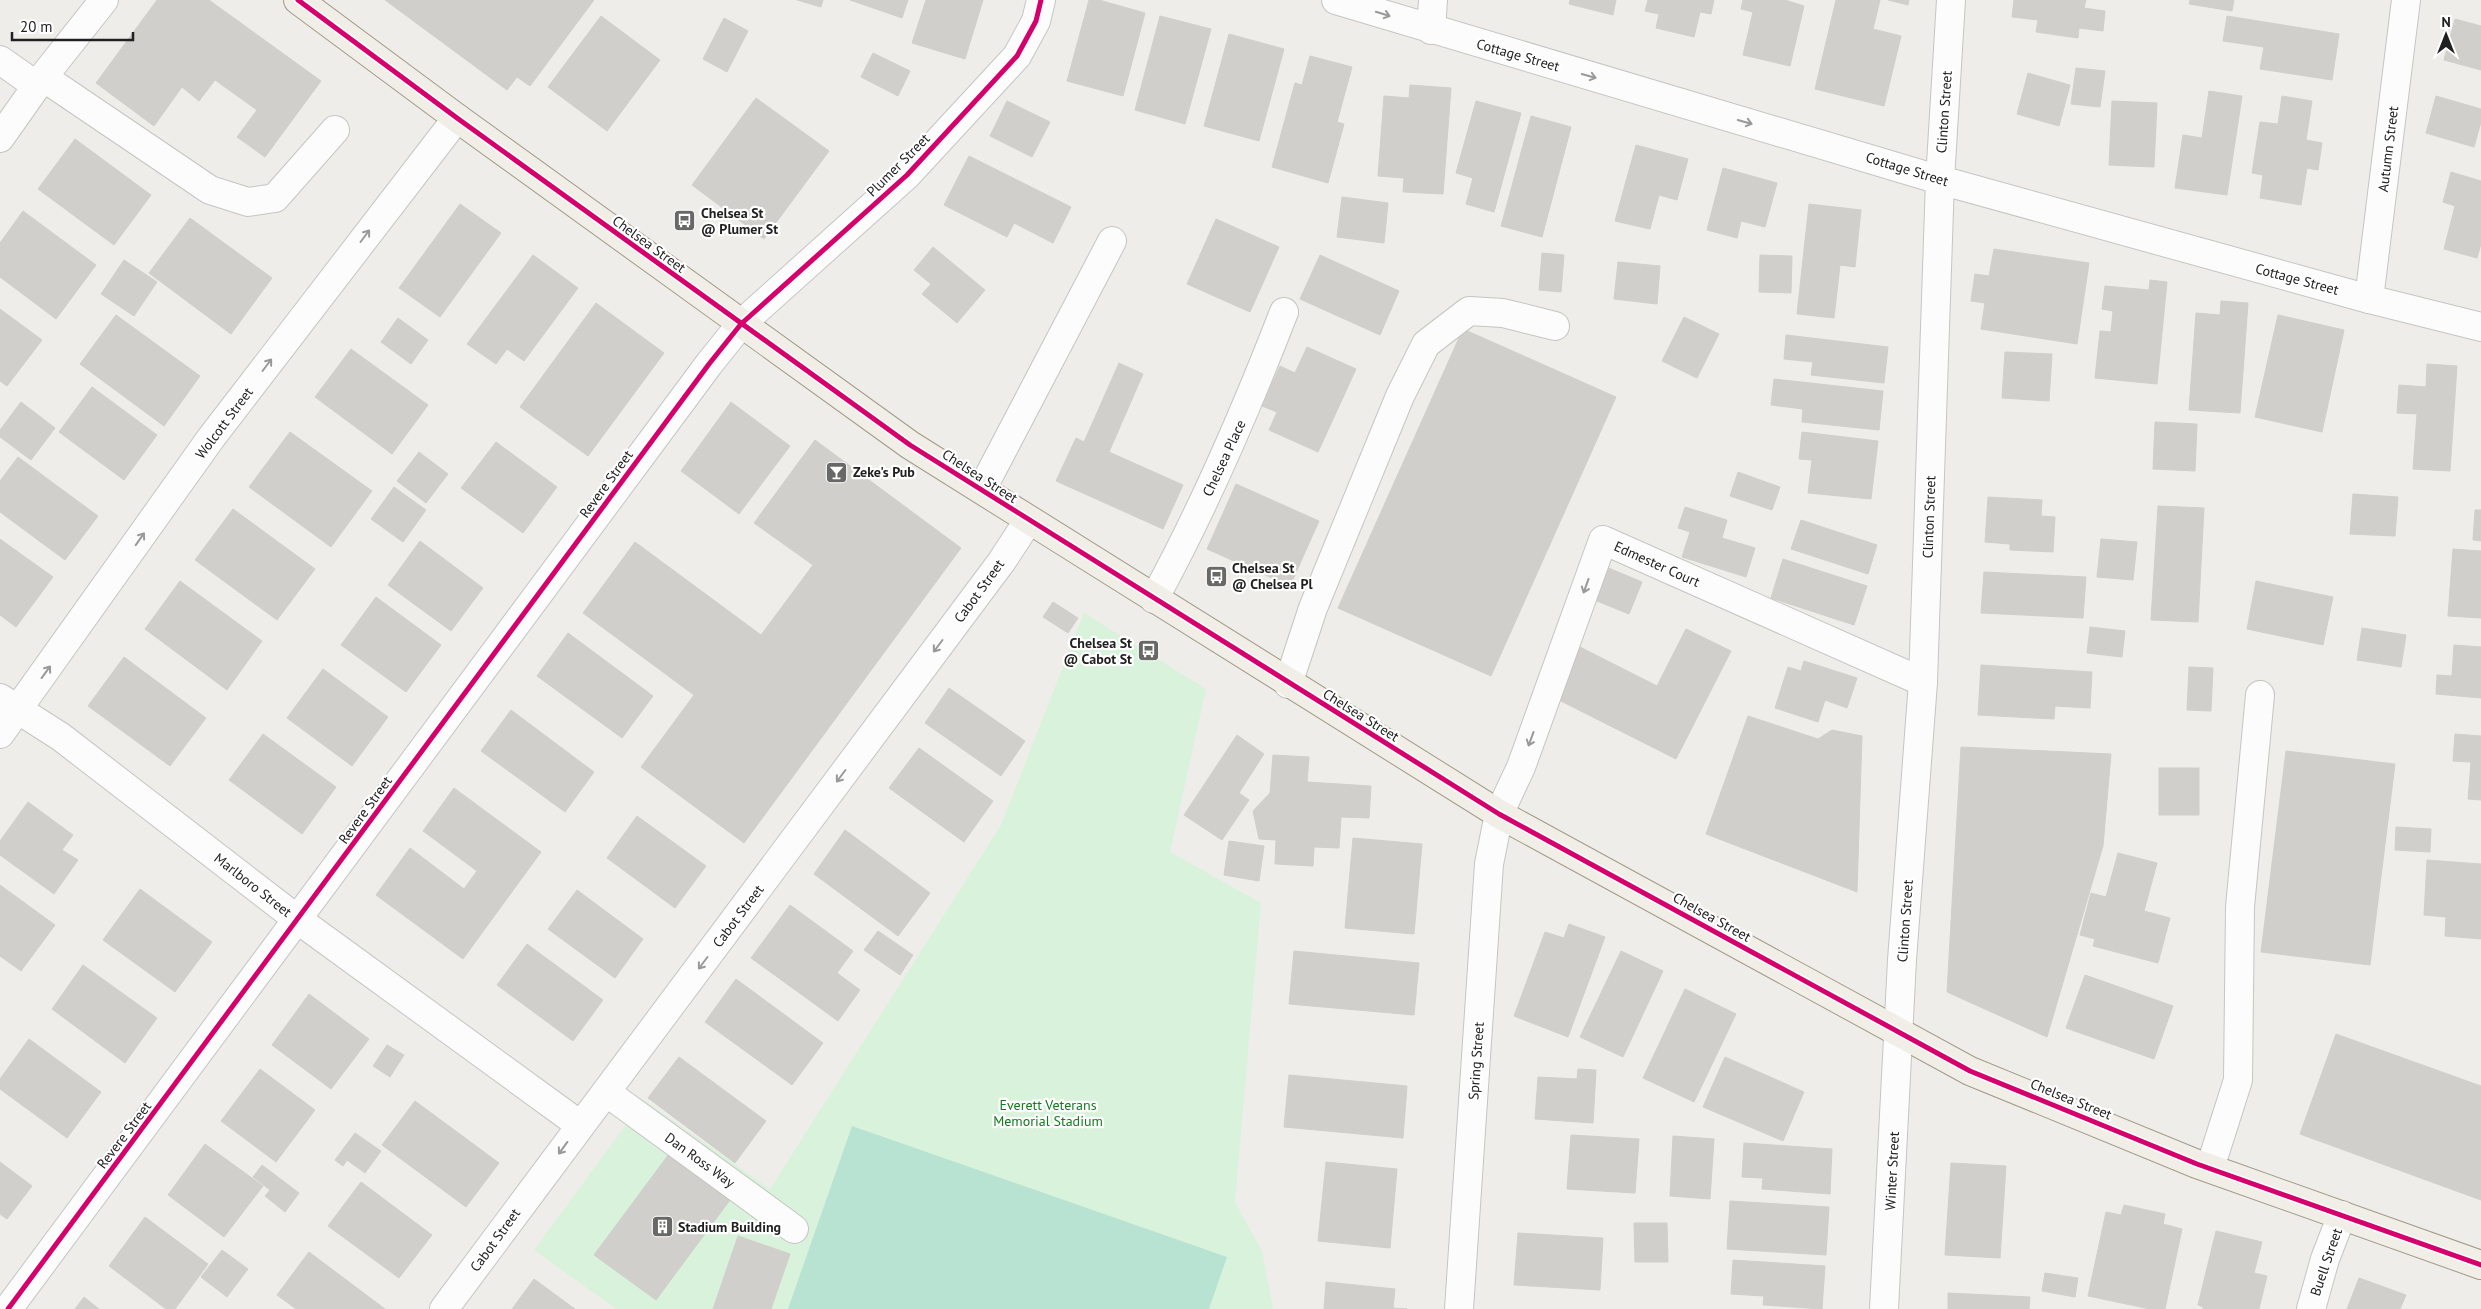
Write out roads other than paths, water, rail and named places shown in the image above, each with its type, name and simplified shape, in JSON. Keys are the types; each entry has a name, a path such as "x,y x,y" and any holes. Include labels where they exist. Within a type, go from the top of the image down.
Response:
{"main road":[{"name":"Chelsea Street","path":"298,0 456,118 910,445 1288,684 1499,814 1970,1071 2210,1168 2481,1265"}],"street":[{"path":"0,138 40,81 104,0"},
{"name":"Plumer Street","path":"741,324 907,175 1017,56 1036,21 1041,0"},
{"name":"Cottage Street","path":"1336,0 1431,30 1940,180 2481,327"},
{"path":"1431,30 1433,0"},
{"name":"Clinton Street","path":"1900,1033 1902,960 1924,682 1940,180 1951,0"},
{"name":"Autumn Street","path":"2369,298 2406,0"},
{"path":"0,60 40,81 210,190 248,202 275,198 335,130"},
{"name":"Wolcott Street","path":"0,734 9,704 456,118"},
{"path":"982,489 1112,241"},
{"path":"1288,684 1313,608 1354,506 1400,396 1426,344 1469,311 1503,313 1555,326"},
{"name":"Chelsea Place","path":"1154,599 1176,560 1239,428 1284,312"},
{"name":"Revere Street","path":"8,1309 698,378 741,324"},
{"name":"Cabot Street","path":"444,1309 1002,561 1028,521"},
{"name":"Edmester Court","path":"1499,814 1520,767 1603,540 1924,682"},
{"path":"2210,1168 2238,1080 2240,908 2260,695"},
{"name":"Marlboro Street","path":"9,704 61,737 297,919 580,1125"},
{"name":"Spring Street","path":"1459,1309 1489,864 1499,814"},
{"name":"Winter Street","path":"1884,1309 1900,1033"},
{"name":"Dan Ross Way","path":"606,1092 794,1229"},
{"name":"Buell Street","path":"2311,1309 2342,1215"}],"place":[{"name":"Chelsea St @ Plumer St","path":"685,221"},
{"name":"Zeke's Pub","path":"837,472"},
{"name":"Chelsea St @ Chelsea Pl","path":"1216,576"},
{"name":"Chelsea St @ Cabot St","path":"1148,651"},
{"name":"Stadium Building","path":"662,1227"}],"park label":[{"name":"Everett Veterans Memorial Stadium","path":"1048,1114"}]}
